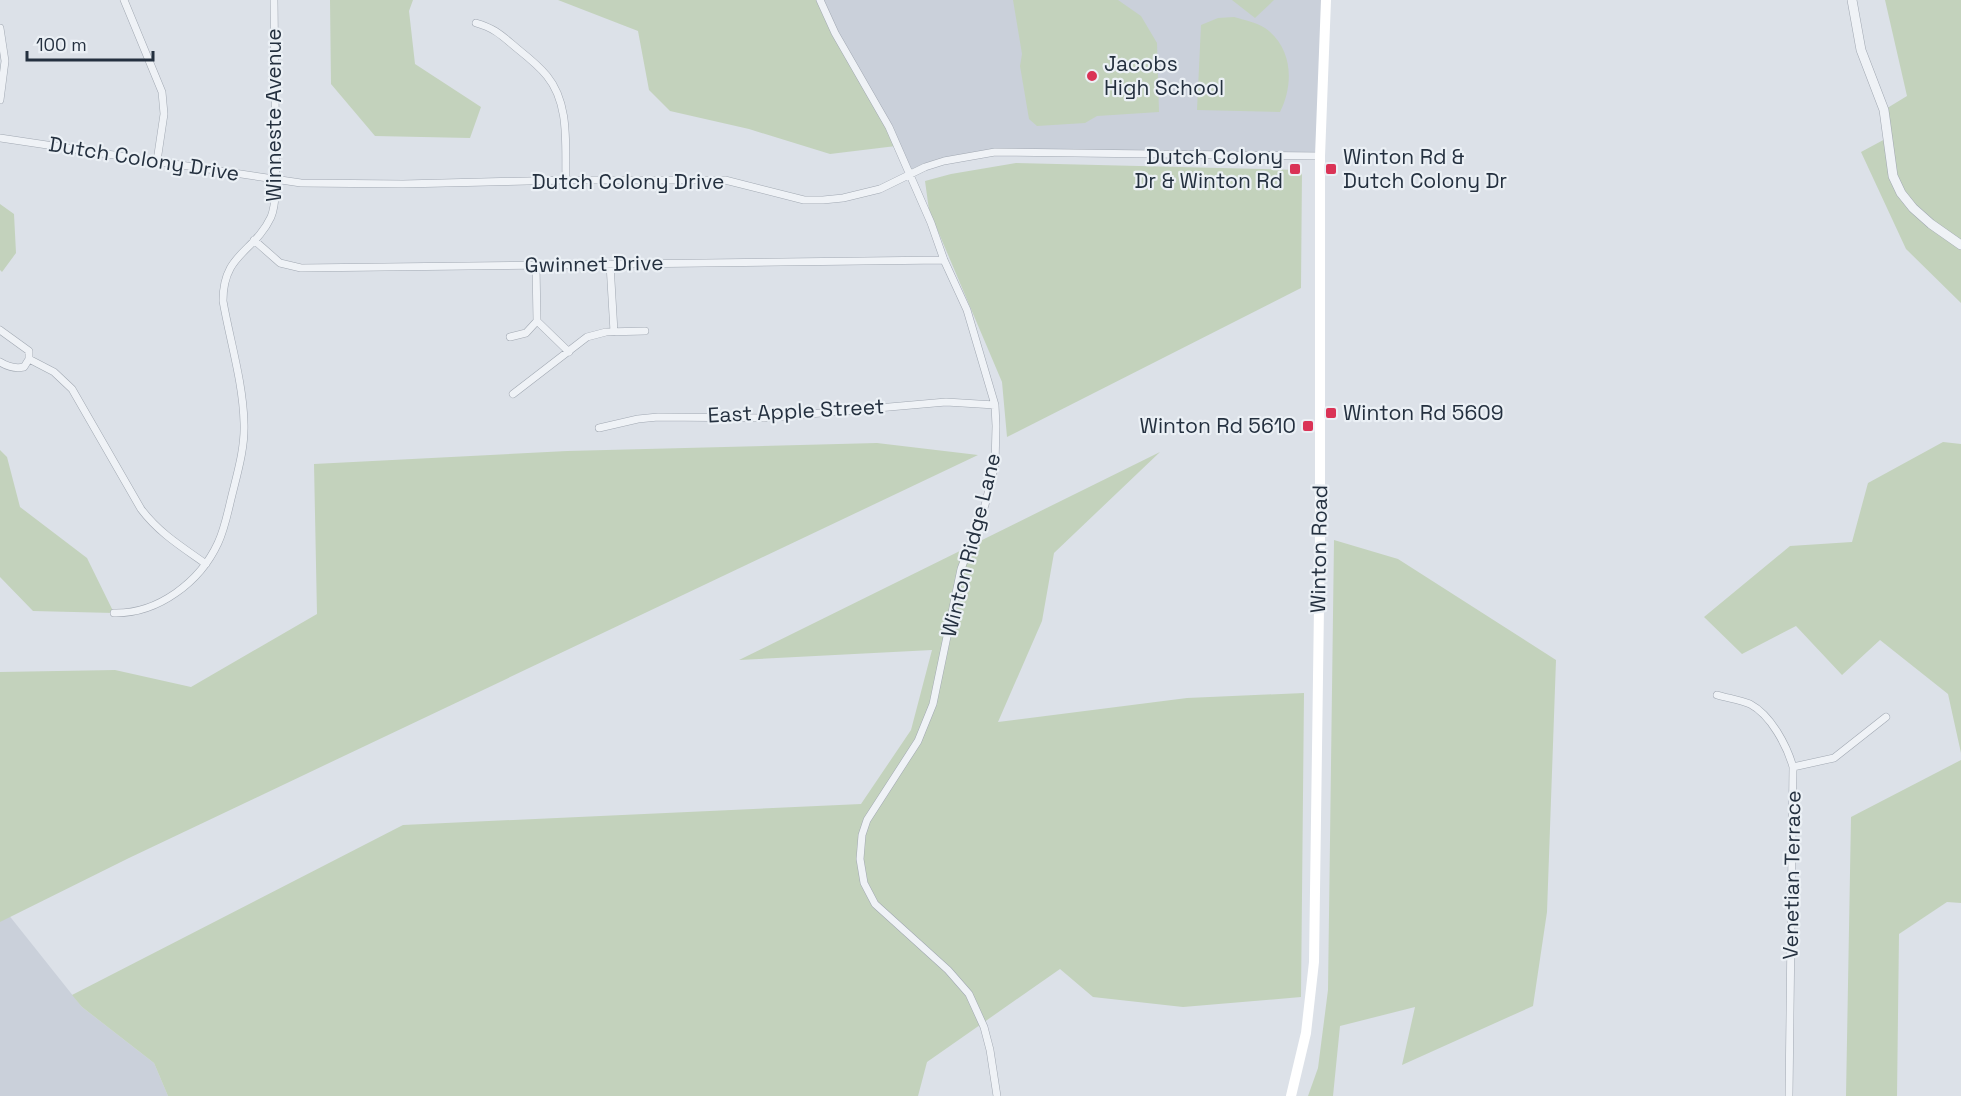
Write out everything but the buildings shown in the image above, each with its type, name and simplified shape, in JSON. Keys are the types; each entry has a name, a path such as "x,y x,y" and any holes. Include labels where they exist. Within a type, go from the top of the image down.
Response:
{"main road":[{"name":"Winton Road","path":"1291,1096 1306,1033 1314,962 1320,536 1320,156 1326,0"}],"street":[{"path":"124,0 164,101 157,161"},
{"name":"Winneste Avenue","path":"114,613 133,612 159,603 185,586 206,564 222,533 244,442 242,402 223,301 223,289 230,266 254,240 272,215 276,200 274,0"},
{"name":"Winton Ridge Lane","path":"820,0 889,127 931,223 944,260 967,310 995,405 995,465 984,505 961,569 933,704 918,741 867,820 862,835 860,859 864,883 875,904 948,970 969,994 984,1027 998,1096"},
{"path":"1852,0 1861,50 1884,110 1893,176 1901,193 1913,208 1961,245"},
{"path":"476,23 493,28 540,68 554,86 564,119 566,180"},
{"path":"0,28 5,61 0,100"},
{"name":"Dutch Colony Drive","path":"0,138 301,183 725,180 804,200 824,200 862,194 880,189 944,161 995,152 1320,156"},
{"name":"Gwinnet Drive","path":"254,240 274,259 293,268 944,260"},
{"path":"610,264 614,332"},
{"path":"510,337 526,333 537,321 536,265"},
{"path":"537,321 569,352"},
{"path":"0,330 29,351 29,359 24,367 18,369 8,367 0,362"},
{"path":"513,394 587,336 598,333 645,331"},
{"path":"29,359 54,372 72,389 141,509 151,522 206,564"},
{"name":"East Apple Street","path":"599,428 619,422 658,417 764,418 935,403 995,405"},
{"name":"Venetian Terrace","path":"1717,695 1751,705 1773,725 1788,752 1793,767 1789,1096"},
{"path":"1793,767 1834,758 1886,717"}],"shaded area":[{"name":"Jacobs High School","path":"820,0 1326,0 1320,156 1023,151 967,156 909,175"},
{"path":"0,904 82,1007 154,1063 168,1096 0,1096"}],"green space":[{"path":"330,0 413,0 409,11 415,64 481,107 470,138 375,136 331,84"},
{"path":"558,0 820,0 896,146 830,154 749,129 670,111 649,90 638,31"},
{"path":"1013,0 1118,0 1141,16 1157,43 1159,112 1097,116 1085,123 1037,126 1029,119 1020,66 1022,54"},
{"path":"1232,0 1274,0 1255,18"},
{"path":"1885,0 1961,0 1961,303 1906,249 1861,152 1887,138 1884,110 1907,96"},
{"path":"1234,17 1265,28 1274,36 1286,56 1288,90 1280,112 1197,110 1201,25 1218,18"},
{"path":"1016,163 1302,170 1301,288 1007,437 1002,382 929,210 925,181 951,174"},
{"path":"0,204 14,214 16,253 2,272 0,270"},
{"path":"1943,442 1961,444 1961,753 1948,694 1880,640 1842,675 1796,626 1742,654 1704,617 1790,546 1852,542 1868,483"},
{"path":"877,443 978,455 129,858 0,922 0,672 115,670 191,687 317,614 314,464 567,451"},
{"path":"0,450 7,457 20,507 87,558 114,613 33,611 0,577"},
{"path":"1160,452 1054,553 1042,621 998,722 1187,698 1304,693 1301,997 1183,1007 1093,997 1060,969 927,1062 918,1096 168,1096 154,1063 82,1007 72,995 403,825 861,804 911,730 932,650 739,660"},
{"path":"1334,540 1398,559 1556,660 1547,912 1533,1006 1402,1065 1415,1007 1340,1026 1333,1096 1308,1096 1318,1068 1328,990"},
{"path":"1961,760 1961,903 1947,902 1899,934 1897,1096 1846,1096 1851,817"}],"place":[{"name":"Jacobs High School","path":"1092,76"},
{"name":"Dutch Colony Dr & Winton Rd","path":"1295,169"},
{"name":"Winton Rd & Dutch Colony Dr","path":"1331,169"},
{"name":"Winton Rd 5609","path":"1331,413"},
{"name":"Winton Rd 5610","path":"1308,426"}]}
